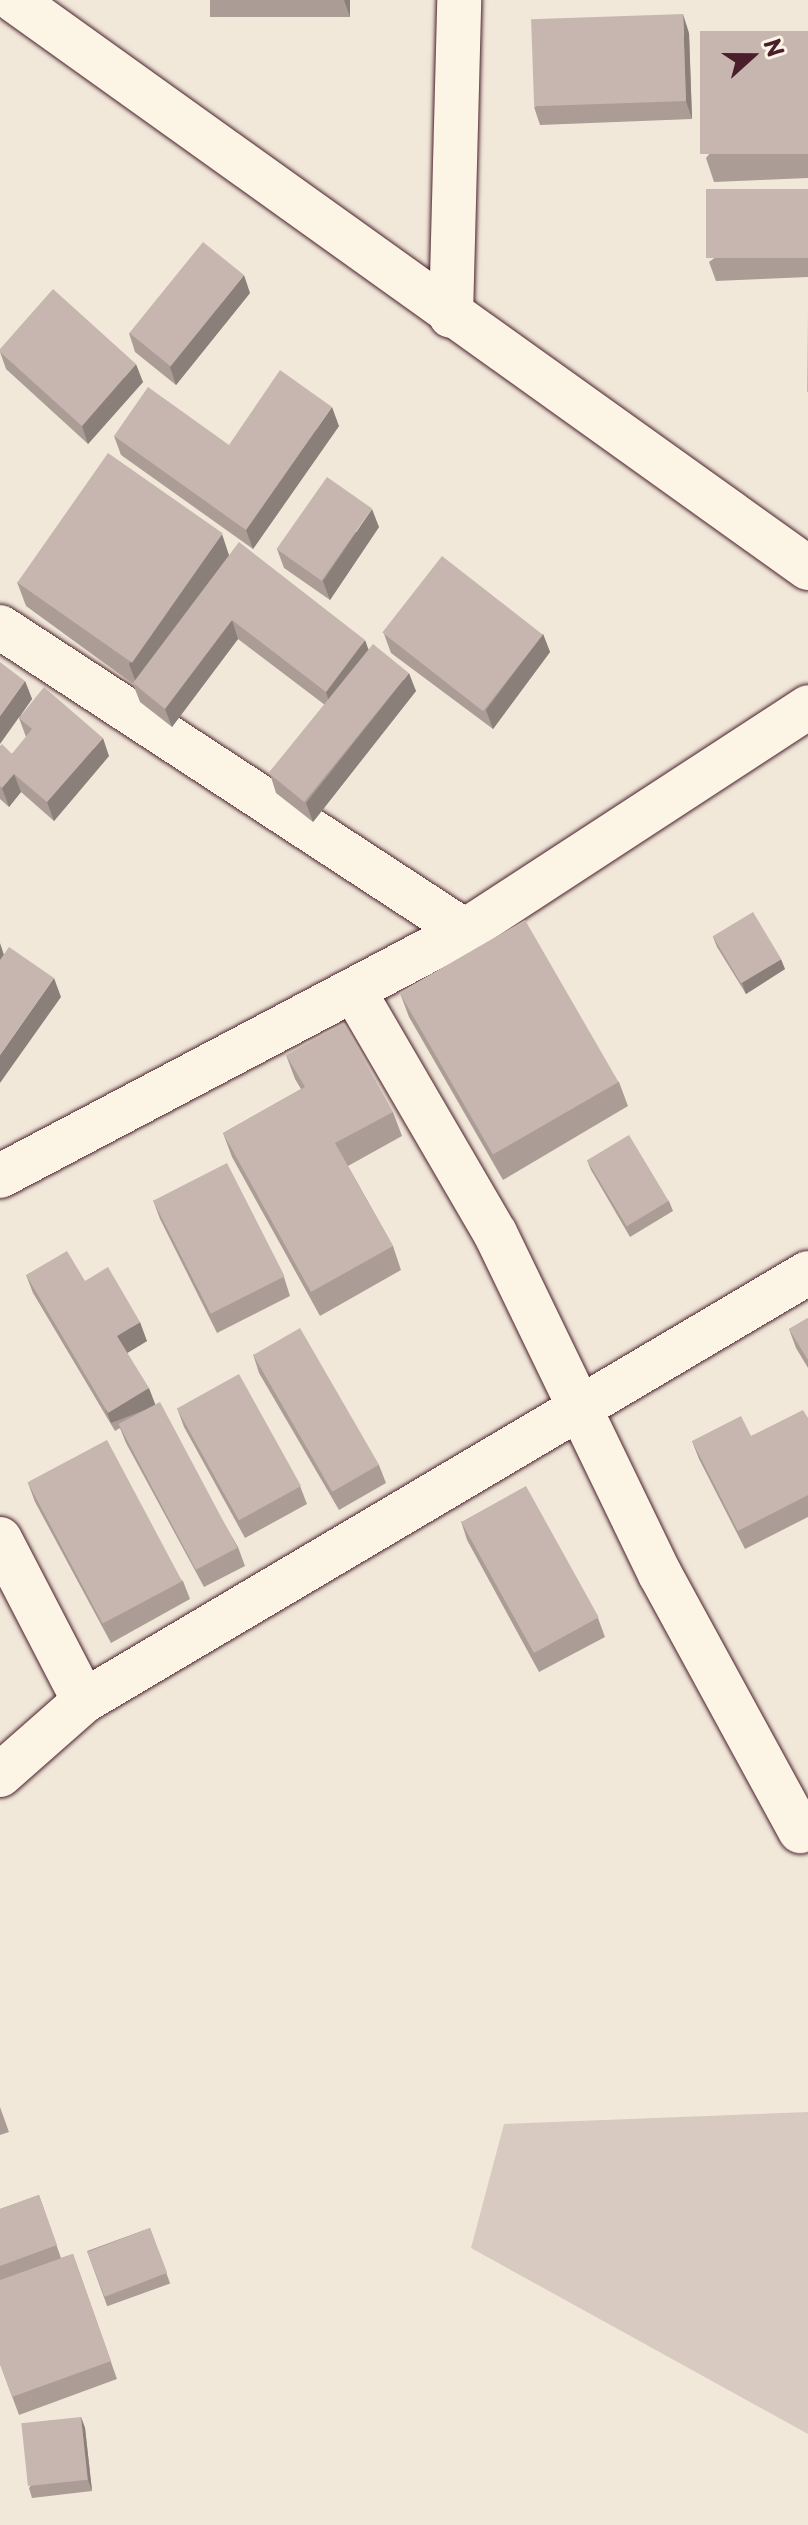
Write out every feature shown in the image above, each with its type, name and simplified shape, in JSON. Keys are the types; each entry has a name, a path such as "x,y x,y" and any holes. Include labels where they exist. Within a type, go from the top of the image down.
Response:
{"street":[{"path":"0,14 13,0 451,316 808,568"},
{"path":"451,316 459,0"},
{"path":"0,627 465,931"},
{"path":"0,1176 465,931 808,707"},
{"path":"354,991 495,1233 660,1574 800,1831"},
{"path":"0,1775 84,1701 808,1273"},
{"path":"0,1539 84,1701"}],"shaded area":[{"path":"808,2112 808,2434 471,2248 504,2124"}],"building":[{"path":"683,14 686,101 534,106 531,19"},
{"path":"700,31 808,31 808,154 700,154"},
{"path":"706,189 808,189 808,258 706,258"},
{"path":"203,242 244,275 171,366 129,333"},
{"path":"53,289 136,364 82,426 0,352"},
{"path":"280,370 332,407 246,530 114,436 148,387 229,445"},
{"path":"108,453 223,533 132,663 17,582"},
{"path":"327,477 372,509 322,581 277,549"},
{"path":"239,542 365,640 326,692 232,620 165,709 133,683"},
{"path":"442,556 543,635 483,711 382,632"},
{"path":"373,644 409,673 304,802 269,773"},
{"path":"0,662 25,681 0,716"},
{"path":"44,687 103,738 47,802 14,774 2,788 0,786 0,746 2,744 12,754 32,729 19,718"},
{"path":"753,912 781,959 741,983 713,936"},
{"path":"525,920 618,1082 493,1154 399,992"},
{"path":"9,947 54,978 0,1055 0,960"},
{"path":"344,1023 393,1112 335,1143 393,1246 311,1292 223,1133 305,1087 286,1055"},
{"path":"629,1135 669,1201 627,1226 587,1160"},
{"path":"227,1163 285,1276 211,1314 153,1201"},
{"path":"67,1251 85,1281 108,1267 140,1322 117,1336 149,1388 108,1413 26,1275"},
{"path":"808,1318 808,1360 789,1329"},
{"path":"300,1328 379,1465 332,1492 253,1355"},
{"path":"239,1374 301,1486 239,1520 177,1408"},
{"path":"160,1402 237,1548 196,1570 119,1424"},
{"path":"803,1410 808,1418 808,1495 738,1531 692,1441 741,1416 751,1436"},
{"path":"107,1440 182,1581 103,1624 28,1482"},
{"path":"526,1486 599,1617 534,1653 461,1522"},
{"path":"39,2195 57,2245 0,2266 0,2209"},
{"path":"150,2228 167,2273 105,2297 87,2252"},
{"path":"73,2254 111,2361 12,2397 0,2364 0,2280"},
{"path":"81,2417 88,2480 28,2486 21,2423"}]}
